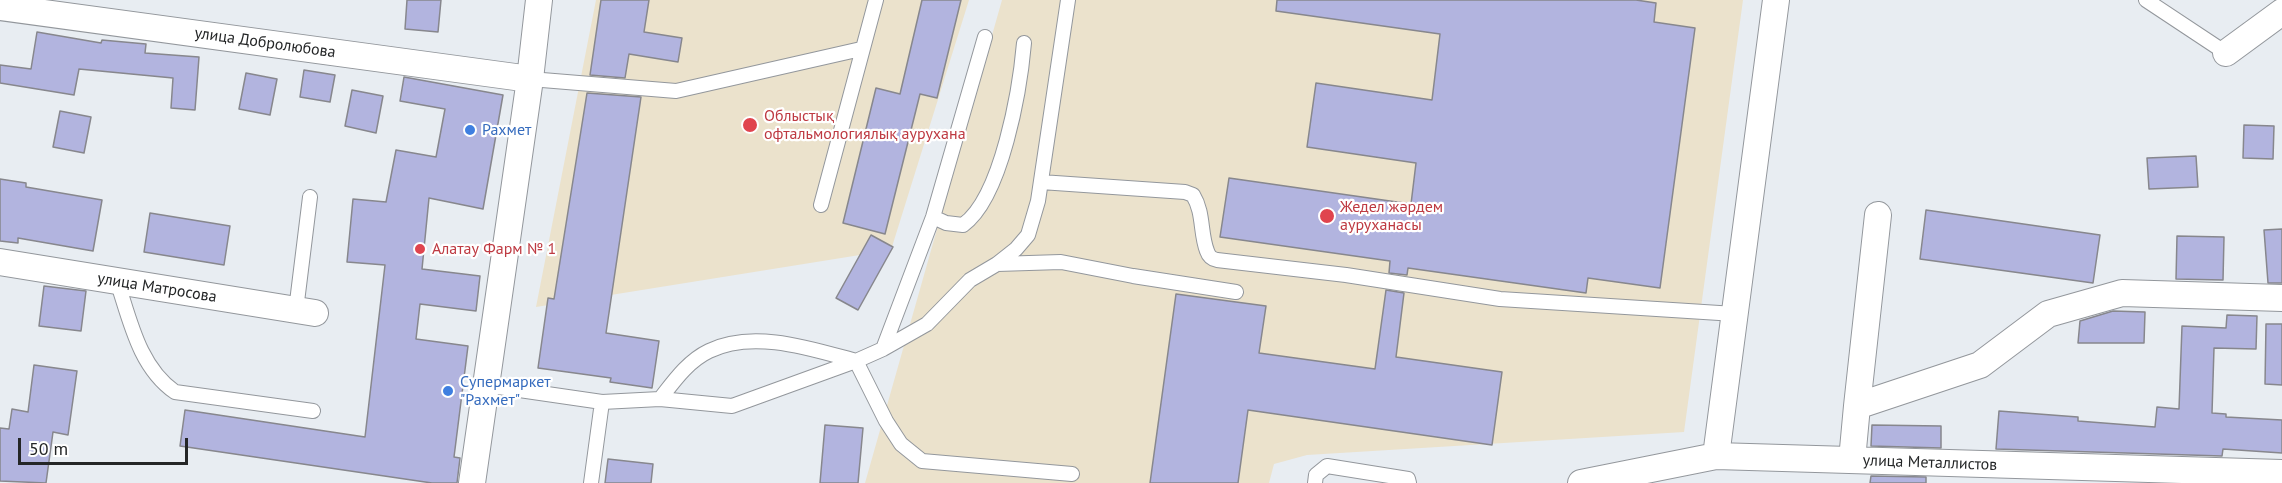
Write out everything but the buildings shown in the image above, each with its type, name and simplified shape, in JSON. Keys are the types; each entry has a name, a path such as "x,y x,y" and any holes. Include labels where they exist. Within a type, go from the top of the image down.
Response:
{"street":[{"path":"472,483 530,79 539,0"},
{"path":"1716,456 1776,0"},
{"name":"улица Добролюбова","path":"0,7 530,79"},
{"path":"2226,53 2282,12"},
{"path":"1852,460 1878,215"},
{"name":"улица Матросова","path":"0,262 305,311"},
{"path":"1857,406 1980,365 2048,315 2122,293 2282,298"},
{"name":"улица Металлистов","path":"1581,483 1716,456 2282,473"}],"lane":[{"path":"821,205 876,0"},
{"path":"485,385 602,402 660,399 732,406 856,361 884,349 927,324 970,280 997,264 1016,249 1028,234 1038,201 1068,0"},
{"path":"2146,0 2226,53"},
{"path":"884,349 933,217 985,37"},
{"path":"933,217 946,224 963,225 982,206 1000,163 1021,76 1024,43"},
{"path":"530,79 676,92 861,49"},
{"path":"1041,182 1185,192 1193,195 1201,213 1207,252 1212,259 1347,275 1500,299 1735,314"},
{"path":"305,311 310,196"},
{"path":"997,264 1061,262 1236,292"},
{"path":"117,281 135,336 147,363 160,382 174,392 313,411"},
{"path":"660,399 685,369 710,351 744,341 797,345 856,361 886,421 901,444 922,460 1072,474"},
{"path":"591,483 602,402"},
{"path":"1315,483 1316,475 1326,466 1408,479 1409,483"}],"shaded area":[{"name":"Облыстық офтальмологиялық аурухана","path":"596,0 969,0 891,250 536,307"},
{"name":"Жедел жәрдем ауруханасы","path":"1002,0 1743,0 1684,432 1307,455 1274,464 1269,483 865,483"}],"place":[{"name":"Облыстық офтальмологиялық аурухана","path":"750,125"},
{"name":"Рахмет","path":"470,130"},
{"name":"Жедел жәрдем ауруханасы","path":"1327,216"},
{"name":"Алатау Фарм № 1","path":"420,249"},
{"name":"Супермаркет \"Рахмет\"","path":"448,391"}]}
